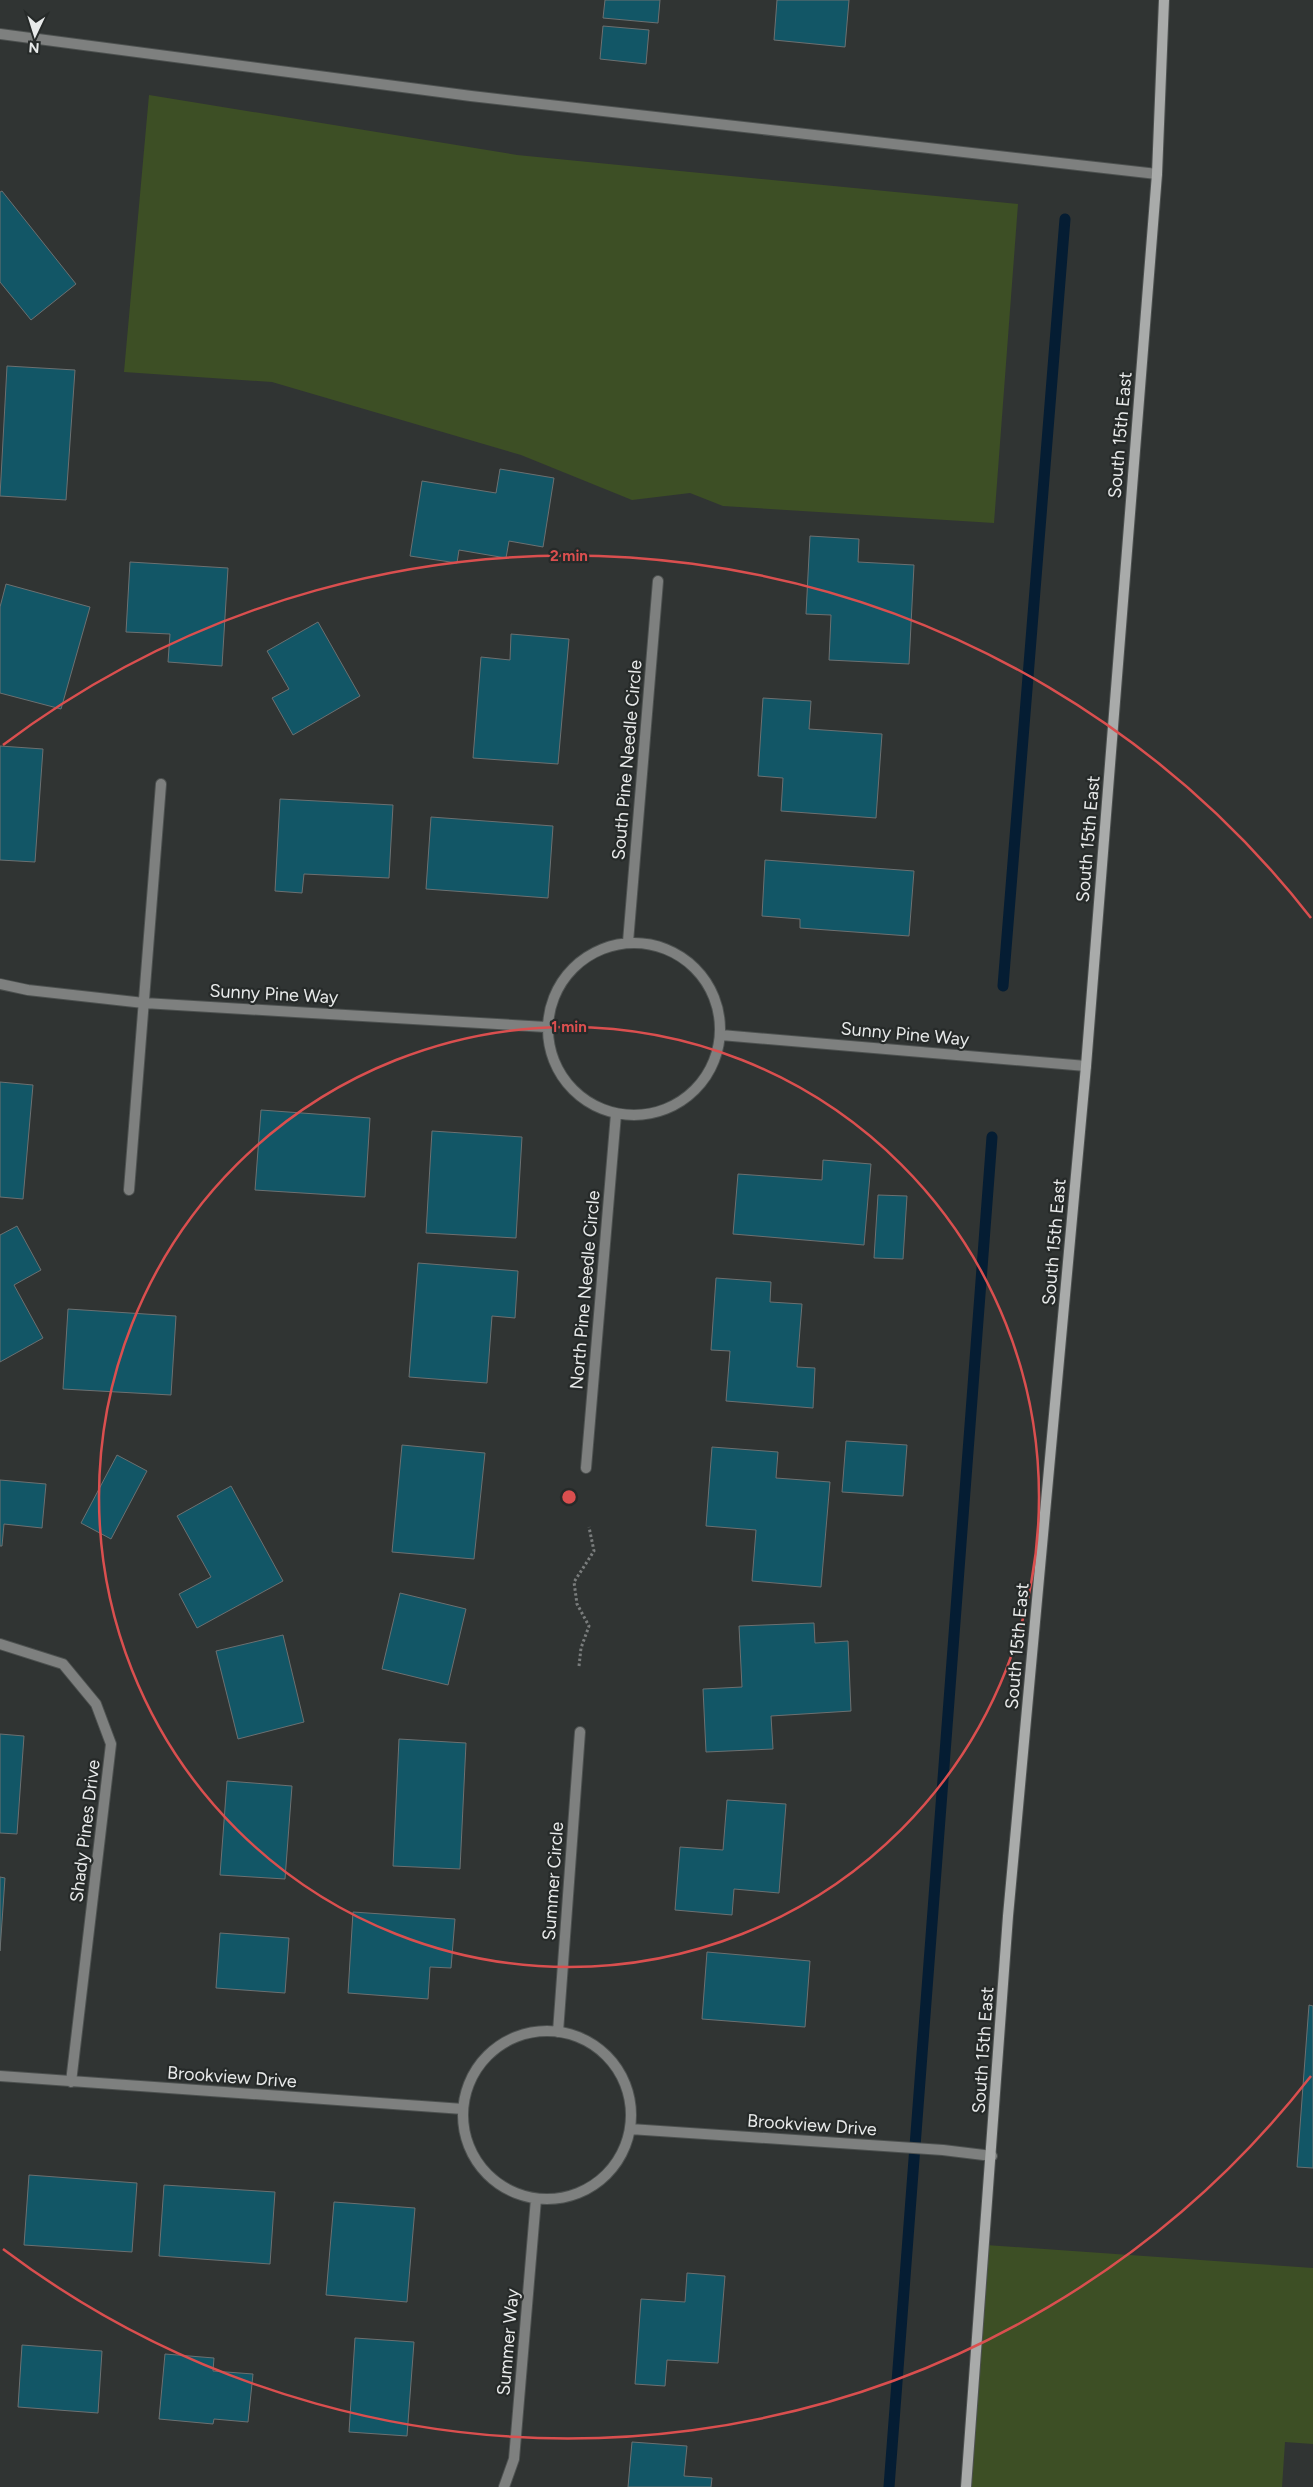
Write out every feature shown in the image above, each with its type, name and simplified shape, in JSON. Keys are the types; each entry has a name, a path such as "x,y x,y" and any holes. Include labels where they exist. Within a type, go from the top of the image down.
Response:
{"main road":[{"name":"South 15th East","path":"966,2487 992,2156 1008,1916 1086,1066 1157,174 1164,0"}],"street":[{"path":"0,34 471,96 1157,174"},
{"name":"South Pine Needle Circle","path":"628,942 658,581"},
{"path":"129,1190 161,784"},
{"path":"628,942 657,946 684,958 705,979 718,1005 721,1035 714,1063 698,1088 674,1106 646,1115 616,1114 588,1103 566,1084 551,1057 546,1027 550,1002 562,979 580,960 602,948 628,942"},
{"name":"Sunny Pine Way","path":"0,984 28,990 144,1003 546,1027"},
{"name":"Sunny Pine Way","path":"721,1035 1086,1066"},
{"name":"North Pine Needle Circle","path":"586,1468 616,1114"},
{"name":"Shady Pines Drive","path":"0,1644 64,1664 96,1704 111,1744 72,2082"},
{"name":"Summer Circle","path":"558,2032 580,1732"},
{"path":"558,2032 584,2040 606,2055 621,2076 630,2102 630,2129 622,2153 607,2174 586,2189 562,2198 536,2199 512,2192 490,2178 474,2158 465,2134 462,2109 469,2082 484,2060 505,2042 531,2033 558,2032"},
{"name":"Brookview Drive","path":"0,2076 462,2109"},
{"name":"Brookview Drive","path":"630,2129 943,2150 992,2156"},
{"name":"Summer Way","path":"504,2487 514,2458 536,2199"}],"path":[{"path":"579,1666 581,1648 589,1626 577,1604 574,1582 594,1551 589,1527"}],"green space":[{"path":"149,95 517,155 1018,204 994,523 723,506 690,493 632,500 521,455 272,382 124,372"},
{"path":"986,2245 1313,2268 1313,2444 1285,2442 1282,2487 968,2487"}],"building":[{"path":"605,0 660,0 658,23 603,18"},
{"path":"777,0 849,0 845,47 774,40"},
{"path":"603,26 649,30 646,64 600,59"},
{"path":"2,191 76,284 31,320 0,282 0,192"},
{"path":"7,366 75,370 66,500 0,496"},
{"path":"500,469 554,478 543,547 509,541 506,558 459,550 457,563 410,556 422,481 496,493"},
{"path":"810,536 859,539 858,562 914,565 909,664 829,660 831,615 806,614"},
{"path":"130,562 228,568 222,666 168,662 170,634 126,632"},
{"path":"6,584 90,607 61,709 0,693 0,607"},
{"path":"318,622 360,696 293,735 272,698 289,689 267,651"},
{"path":"511,634 569,639 558,764 473,758 481,657 510,660"},
{"path":"763,698 811,701 809,729 882,734 876,818 781,811 783,778 758,776"},
{"path":"0,746 43,749 35,862 0,860"},
{"path":"280,799 393,805 389,878 304,874 302,893 275,891"},
{"path":"431,817 553,826 548,898 426,889"},
{"path":"765,860 914,871 909,936 800,928 800,919 762,916"},
{"path":"0,1082 33,1085 23,1199 0,1197"},
{"path":"261,1110 370,1118 365,1197 255,1190"},
{"path":"432,1131 522,1137 516,1238 426,1233"},
{"path":"823,1160 871,1164 864,1245 733,1234 738,1174 822,1180"},
{"path":"878,1195 907,1196 903,1259 874,1258"},
{"path":"17,1226 41,1270 14,1285 43,1338 0,1362 0,1235"},
{"path":"418,1263 518,1271 515,1318 492,1316 487,1383 409,1377"},
{"path":"716,1278 771,1282 770,1302 802,1304 797,1367 815,1368 813,1408 726,1401 730,1351 711,1350"},
{"path":"68,1309 176,1316 171,1395 63,1389"},
{"path":"846,1441 907,1445 903,1496 842,1492"},
{"path":"402,1445 485,1453 474,1559 392,1552"},
{"path":"712,1447 778,1452 776,1478 830,1482 821,1587 752,1581 756,1530 706,1526"},
{"path":"117,1455 147,1471 111,1539 81,1523"},
{"path":"0,1480 46,1484 42,1528 4,1524 2,1546 0,1546"},
{"path":"231,1486 283,1581 197,1628 179,1594 211,1577 177,1516"},
{"path":"400,1593 466,1609 448,1685 382,1669"},
{"path":"814,1623 815,1643 848,1641 851,1711 771,1716 773,1749 706,1752 703,1689 742,1687 739,1626"},
{"path":"283,1635 304,1722 238,1739 216,1651"},
{"path":"0,1734 24,1736 17,1834 0,1833"},
{"path":"399,1739 466,1743 460,1869 393,1866"},
{"path":"227,1781 292,1786 285,1879 220,1875"},
{"path":"727,1800 786,1804 779,1893 734,1889 732,1915 675,1910 680,1847 723,1850"},
{"path":"0,1877 5,1878 0,1951"},
{"path":"353,1912 455,1919 451,1968 430,1967 428,1999 348,1993"},
{"path":"220,1933 289,1938 285,1993 216,1988"},
{"path":"707,1952 810,1961 805,2027 702,2019"},
{"path":"1309,2005 1313,2006 1313,2168 1297,2167"},
{"path":"29,2175 137,2183 132,2252 24,2245"},
{"path":"164,2185 275,2192 270,2264 159,2256"},
{"path":"334,2202 415,2208 407,2302 326,2295"},
{"path":"687,2273 725,2276 718,2363 667,2360 665,2386 635,2384 641,2299 685,2302"},
{"path":"355,2338 414,2342 407,2436 349,2432"},
{"path":"22,2345 102,2351 98,2413 18,2407"},
{"path":"165,2354 214,2358 213,2371 253,2374 248,2422 214,2419 213,2424 159,2419"},
{"path":"632,2442 687,2446 684,2476 712,2478 711,2487 628,2487"}],"waterway":[{"path":"1003,986 1065,219"},
{"path":"889,2487 992,1137"}]}
